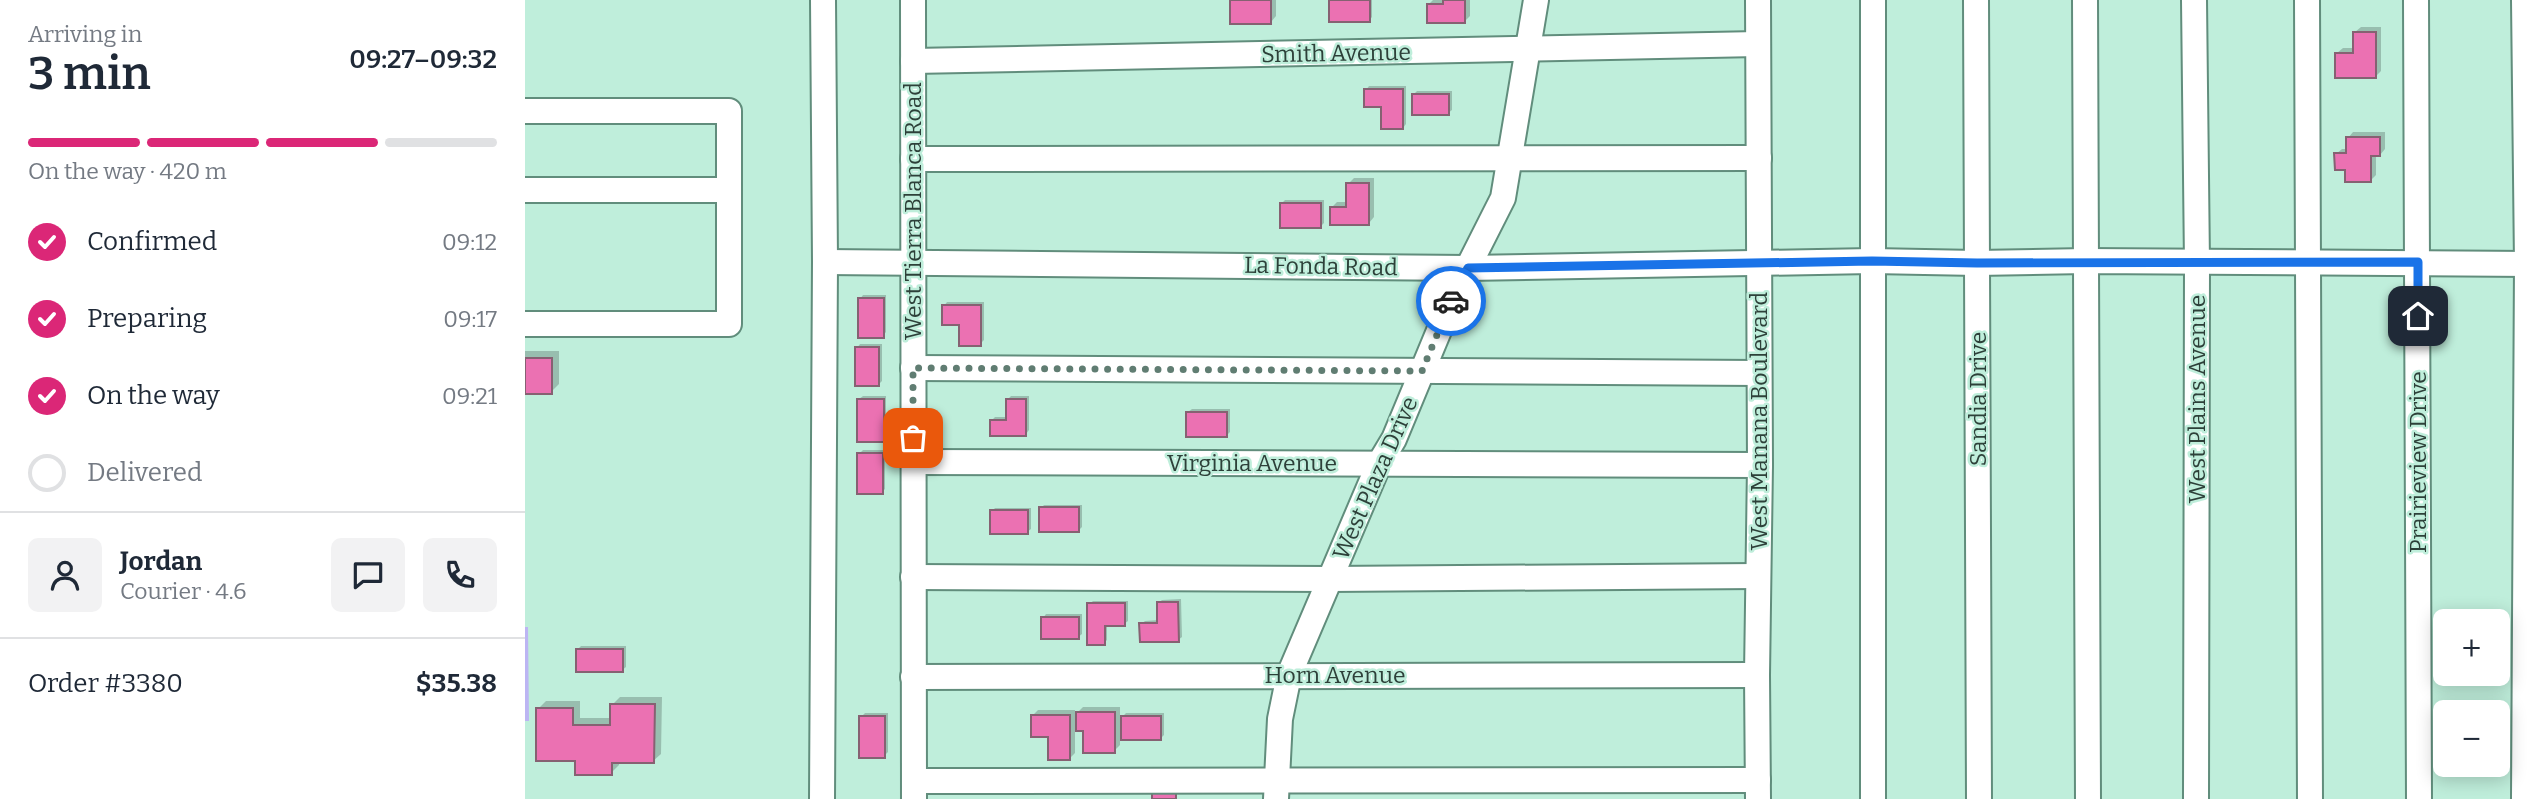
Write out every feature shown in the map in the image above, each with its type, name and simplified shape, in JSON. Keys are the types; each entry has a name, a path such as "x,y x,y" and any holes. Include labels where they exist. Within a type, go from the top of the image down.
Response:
{"street":[{"path":"822,799 825,262 823,0"},
{"name":"West Tierra Blanca Road","path":"913,0 913,790"},
{"name":"West Plaza Drive","path":"1276,791 1280,719 1289,675 1379,464 1394,439 1468,268 1503,198 1536,0"},
{"name":"West Manana Boulevard","path":"1758,0 1758,790"},
{"path":"1873,0 1873,799"},
{"name":"Sandia Drive","path":"1976,0 1979,799"},
{"path":"2085,0 2088,799"},
{"name":"West Plains Avenue","path":"2194,0 2197,262 2196,799"},
{"path":"2307,0 2310,799"},
{"name":"Prairieview Drive","path":"2416,0 2419,799"},
{"path":"2524,0 2529,264 2524,799"},
{"name":"Smith Avenue","path":"913,61 1758,44"},
{"path":"525,111 729,111 729,324 525,324"},
{"path":"913,159 1759,158"},
{"path":"525,190 729,190"},
{"name":"La Fonda Road","path":"825,262 1468,268 1872,261 2529,264"},
{"path":"913,368 1759,373"},
{"name":"Virginia Avenue","path":"913,462 1760,465"},
{"path":"913,577 1329,579 1758,576"},
{"name":"Horn Avenue","path":"913,677 1757,675"},
{"path":"913,790 1758,790"}],"shaded area":[{"path":"525,627 528,627 529,721 525,721"}],"building":[{"path":"1230,0 1271,0 1271,24 1230,24"},
{"path":"1329,0 1370,0 1370,22 1329,22"},
{"path":"1443,0 1465,0 1465,23 1427,23 1427,4 1443,4"},
{"path":"2353,32 2376,32 2376,78 2335,78 2335,53 2353,53"},
{"path":"1364,89 1403,89 1403,129 1381,129 1381,107 1364,107"},
{"path":"1412,94 1449,94 1449,115 1412,115"},
{"path":"2346,137 2380,137 2380,156 2371,156 2371,182 2345,182 2345,170 2335,170 2334,153 2346,153"},
{"path":"1346,183 1369,183 1369,225 1330,225 1330,207 1346,207"},
{"path":"1280,203 1321,203 1321,228 1280,228"},
{"path":"858,298 884,298 884,338 858,338"},
{"path":"942,305 981,305 981,346 959,346 959,325 942,325"},
{"path":"855,347 879,347 879,386 855,386"},
{"path":"525,358 552,358 552,394 525,394"},
{"path":"857,399 884,399 884,442 857,442"},
{"path":"1006,399 1026,399 1026,436 990,436 990,420 1006,420"},
{"path":"1186,412 1227,412 1227,437 1186,437"},
{"path":"857,453 883,453 883,494 857,494"},
{"path":"1039,507 1079,507 1079,532 1039,532"},
{"path":"990,510 1028,510 1028,534 990,534"},
{"path":"1157,602 1178,602 1179,642 1140,642 1139,623 1157,623"},
{"path":"1087,603 1125,603 1125,626 1105,626 1105,645 1087,645"},
{"path":"1041,617 1079,617 1079,639 1041,639"},
{"path":"576,649 623,649 623,672 576,672"},
{"path":"610,704 655,704 654,763 612,763 612,775 575,775 575,761 536,761 536,708 573,708 573,725 610,725"},
{"path":"1076,712 1115,712 1115,753 1083,753 1083,731 1076,731"},
{"path":"1031,715 1070,715 1070,760 1048,760 1048,737 1031,737"},
{"path":"859,716 885,716 885,758 859,758"},
{"path":"1121,716 1161,716 1161,740 1121,740"},
{"path":"1152,792 1176,792 1176,799 1152,799"}],"way so far":[{"path":"913,438 913,368 1422,371 1451,301"}],"route":[{"path":"1451,301 1468,268 1872,261 2418,262 2418,316"}]}
